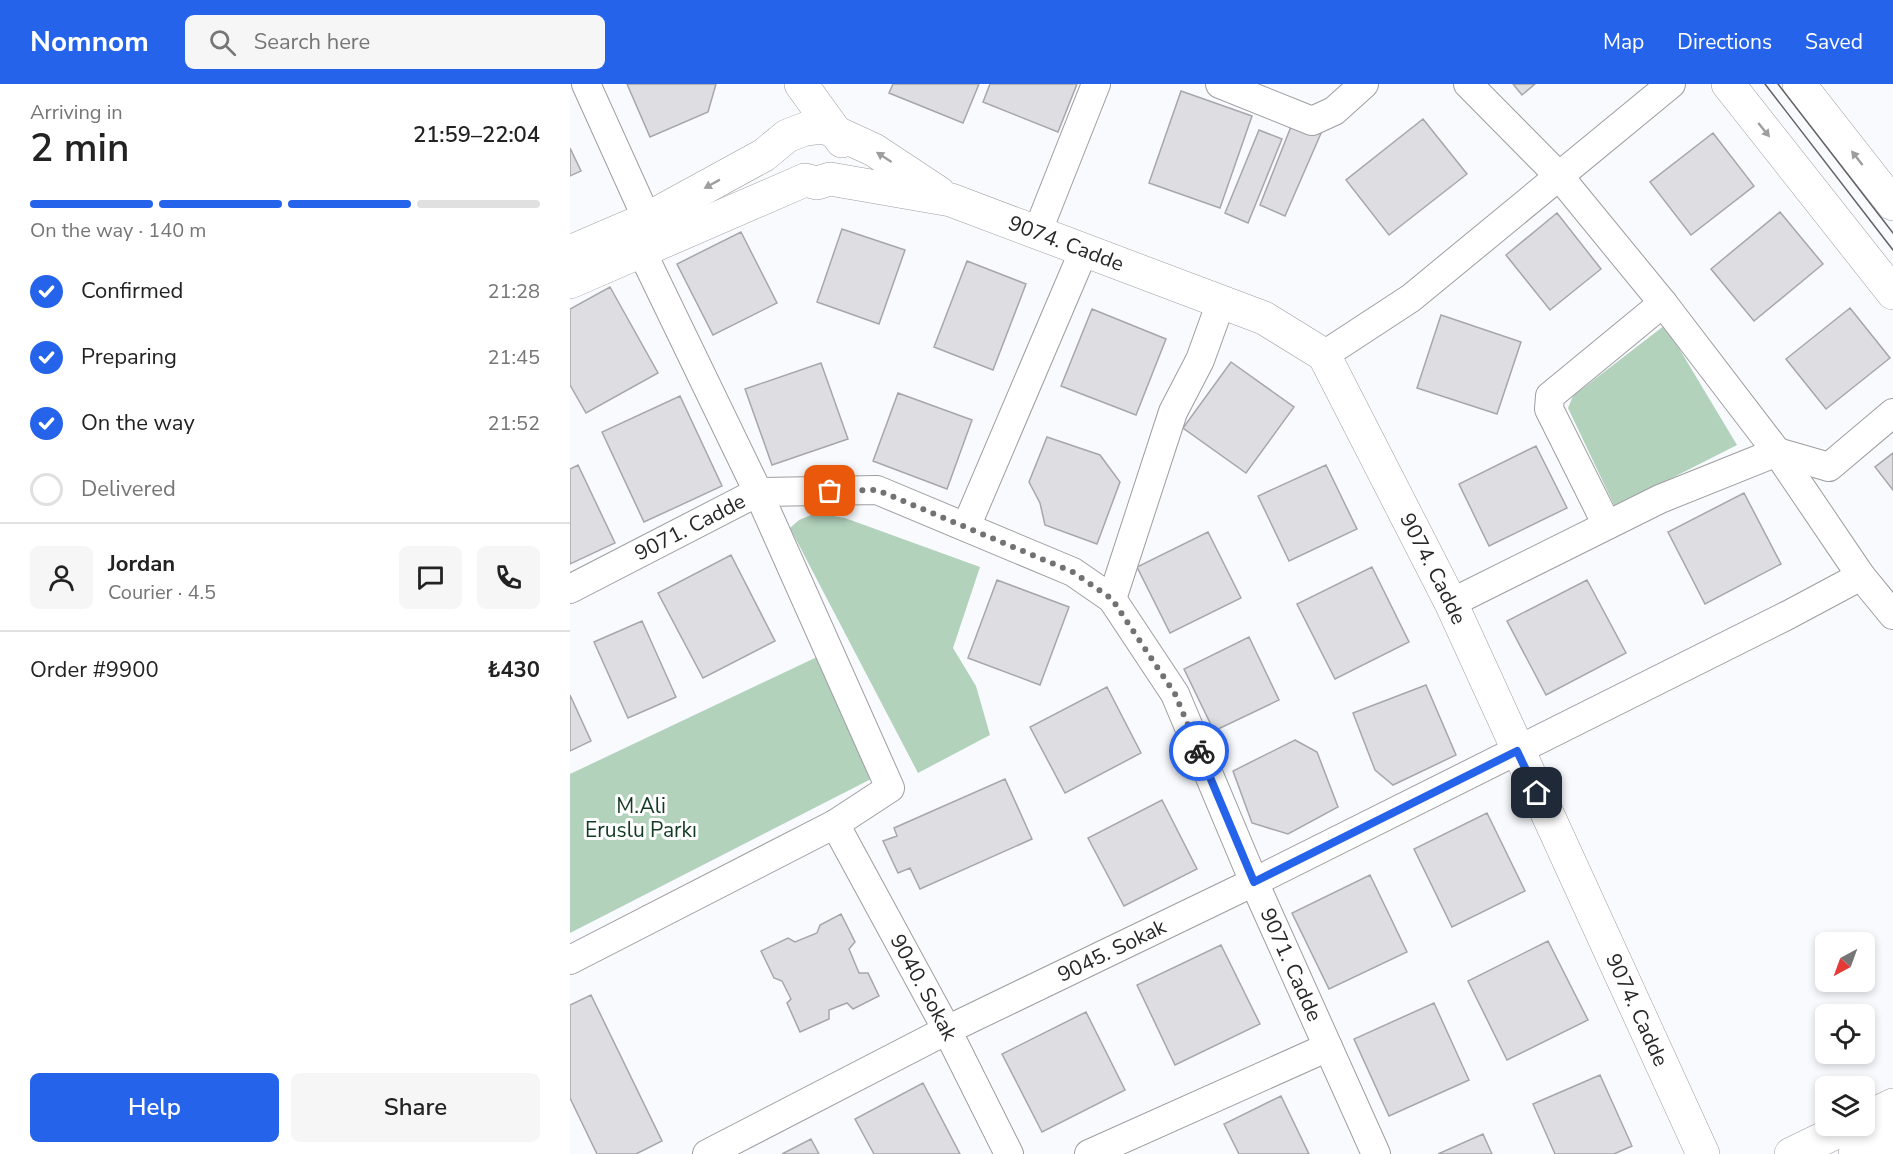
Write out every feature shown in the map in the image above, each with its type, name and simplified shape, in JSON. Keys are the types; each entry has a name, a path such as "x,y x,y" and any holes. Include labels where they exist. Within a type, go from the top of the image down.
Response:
{"street":[{"path":"570,960 835,824 890,788 644,235 586,84"},
{"path":"789,84 792,104 787,136 788,160 795,172 818,180 842,168 846,155 844,145 837,133 801,84"},
{"path":"1037,233 1096,84"},
{"path":"1220,84 1312,121 1334,111 1364,84"},
{"path":"1468,84 1559,176 1663,303 1777,452 1860,576 1893,615"},
{"path":"1324,355 1411,298 1671,84"},
{"path":"1728,84 1893,293"},
{"path":"1799,84 1888,193"},
{"name":"9074. Cadde","path":"570,282 644,235 787,136 805,129 824,127 874,150 951,200 1264,318 1324,355 1451,603 1703,1154"},
{"name":"9074. Cadde","path":"570,252 644,235 818,180 951,200"},
{"path":"966,527 1084,250"},
{"path":"1112,599 1173,412 1200,360 1221,302"},
{"path":"1607,525 1549,409 1550,396 1663,303"},
{"path":"1451,603 1660,499 1777,452 1829,467 1893,413"},
{"name":"9071. Cadde","path":"570,589 758,492 877,490 1073,572 1112,599 1175,694 1254,882 1376,1154"},
{"name":"9045. Sokak","path":"707,1154 947,1030 1254,882 1788,615 1860,576"},
{"name":"9040. Sokak","path":"835,824 947,1030 1009,1154"},
{"path":"1089,1154 1328,1047"},
{"path":"1875,1114 1893,1105"},
{"path":"1791,1154 1828,1136"},
{"path":"1855,1154 1893,1136"}],"green space":[{"path":"1665,325 1737,445 1615,507 1568,408 1573,396"},
{"path":"816,513 845,518 980,567 953,648 976,686 990,735 918,773 790,528 799,520"},
{"name":"M.Ali Eruslu Parkı","path":"817,657 871,779 570,933 570,774"}],"building":[{"path":"627,84 716,84 708,112 650,137"},
{"path":"893,84 979,84 963,123 889,93"},
{"path":"990,84 1077,84 1058,132 983,102"},
{"path":"1513,84 1535,84 1522,95"},
{"path":"1181,91 1252,116 1220,208 1149,183"},
{"path":"1294,119 1322,131 1285,216 1260,205"},
{"path":"1423,119 1467,174 1389,235 1346,180"},
{"path":"1259,130 1282,139 1248,223 1225,213"},
{"path":"1713,133 1754,186 1691,235 1650,182"},
{"path":"570,148 581,171 570,176"},
{"path":"1780,212 1823,264 1754,321 1711,269"},
{"path":"1557,213 1601,269 1550,310 1506,255"},
{"path":"842,229 905,250 879,324 817,302"},
{"path":"741,232 777,303 713,335 677,264"},
{"path":"967,261 1026,284 993,370 934,347"},
{"path":"610,287 658,373 586,413 570,385 570,309"},
{"path":"1850,308 1890,358 1826,409 1786,359"},
{"path":"1092,309 1166,339 1136,415 1061,386"},
{"path":"1441,315 1521,342 1497,414 1417,388"},
{"path":"1231,362 1294,407 1246,473 1183,428"},
{"path":"821,363 848,439 772,465 745,389"},
{"path":"898,393 972,420 947,489 873,461"},
{"path":"680,396 722,486 644,522 602,432"},
{"path":"1047,437 1100,455 1120,482 1097,544 1045,525 1040,503 1029,482"},
{"path":"1536,446 1567,508 1489,546 1459,484"},
{"path":"1893,453 1893,490 1875,467"},
{"path":"578,465 615,543 570,564 570,469"},
{"path":"1326,465 1357,529 1289,561 1258,496"},
{"path":"1744,493 1781,564 1705,604 1668,532"},
{"path":"1208,532 1241,598 1170,633 1137,567"},
{"path":"731,555 775,641 703,678 658,593"},
{"path":"1372,567 1409,642 1335,679 1297,604"},
{"path":"997,580 1069,607 1040,685 968,658"},
{"path":"1587,580 1626,653 1546,695 1507,621"},
{"path":"642,621 676,697 628,718 594,642"},
{"path":"1249,637 1279,700 1214,731 1184,669"},
{"path":"1426,685 1456,755 1393,785 1375,770 1353,713"},
{"path":"1107,687 1141,753 1065,793 1030,727"},
{"path":"570,695 591,741 570,751"},
{"path":"1295,740 1317,752 1338,807 1288,834 1252,823 1233,771"},
{"path":"1005,779 1032,839 920,889 910,868 898,873 883,841 897,836 894,828"},
{"path":"1162,800 1197,869 1124,906 1088,838"},
{"path":"1487,813 1525,891 1452,927 1414,849"},
{"path":"1370,875 1407,952 1329,989 1292,913"},
{"path":"841,914 855,942 849,949 859,973 868,973 879,996 853,1009 847,1003 829,1010 829,1019 800,1032 787,1003 791,999 782,981 774,978 761,951 788,938 795,942 817,933 820,925"},
{"path":"1548,941 1588,1020 1507,1060 1468,981"},
{"path":"1221,945 1260,1024 1175,1065 1137,985"},
{"path":"591,995 662,1141 636,1154 597,1154 570,1098 570,1005"},
{"path":"1434,1003 1469,1080 1389,1116 1354,1039"},
{"path":"1086,1012 1125,1090 1042,1132 1002,1054"},
{"path":"1600,1075 1632,1146 1614,1154 1555,1154 1533,1104"},
{"path":"923,1083 960,1154 874,1154 855,1119"},
{"path":"1281,1096 1309,1154 1239,1154 1224,1124"},
{"path":"1483,1134 1492,1154 1438,1154"},
{"path":"811,1139 819,1154 782,1154"}],"tram line":[{"path":"1765,84 1893,250"},
{"path":"1778,84 1893,233"}],"way so far":[{"path":"830,491 877,490 1073,572 1112,599 1175,694 1199,751"}],"route":[{"path":"1199,751 1254,882 1517,751 1537,793"}]}
